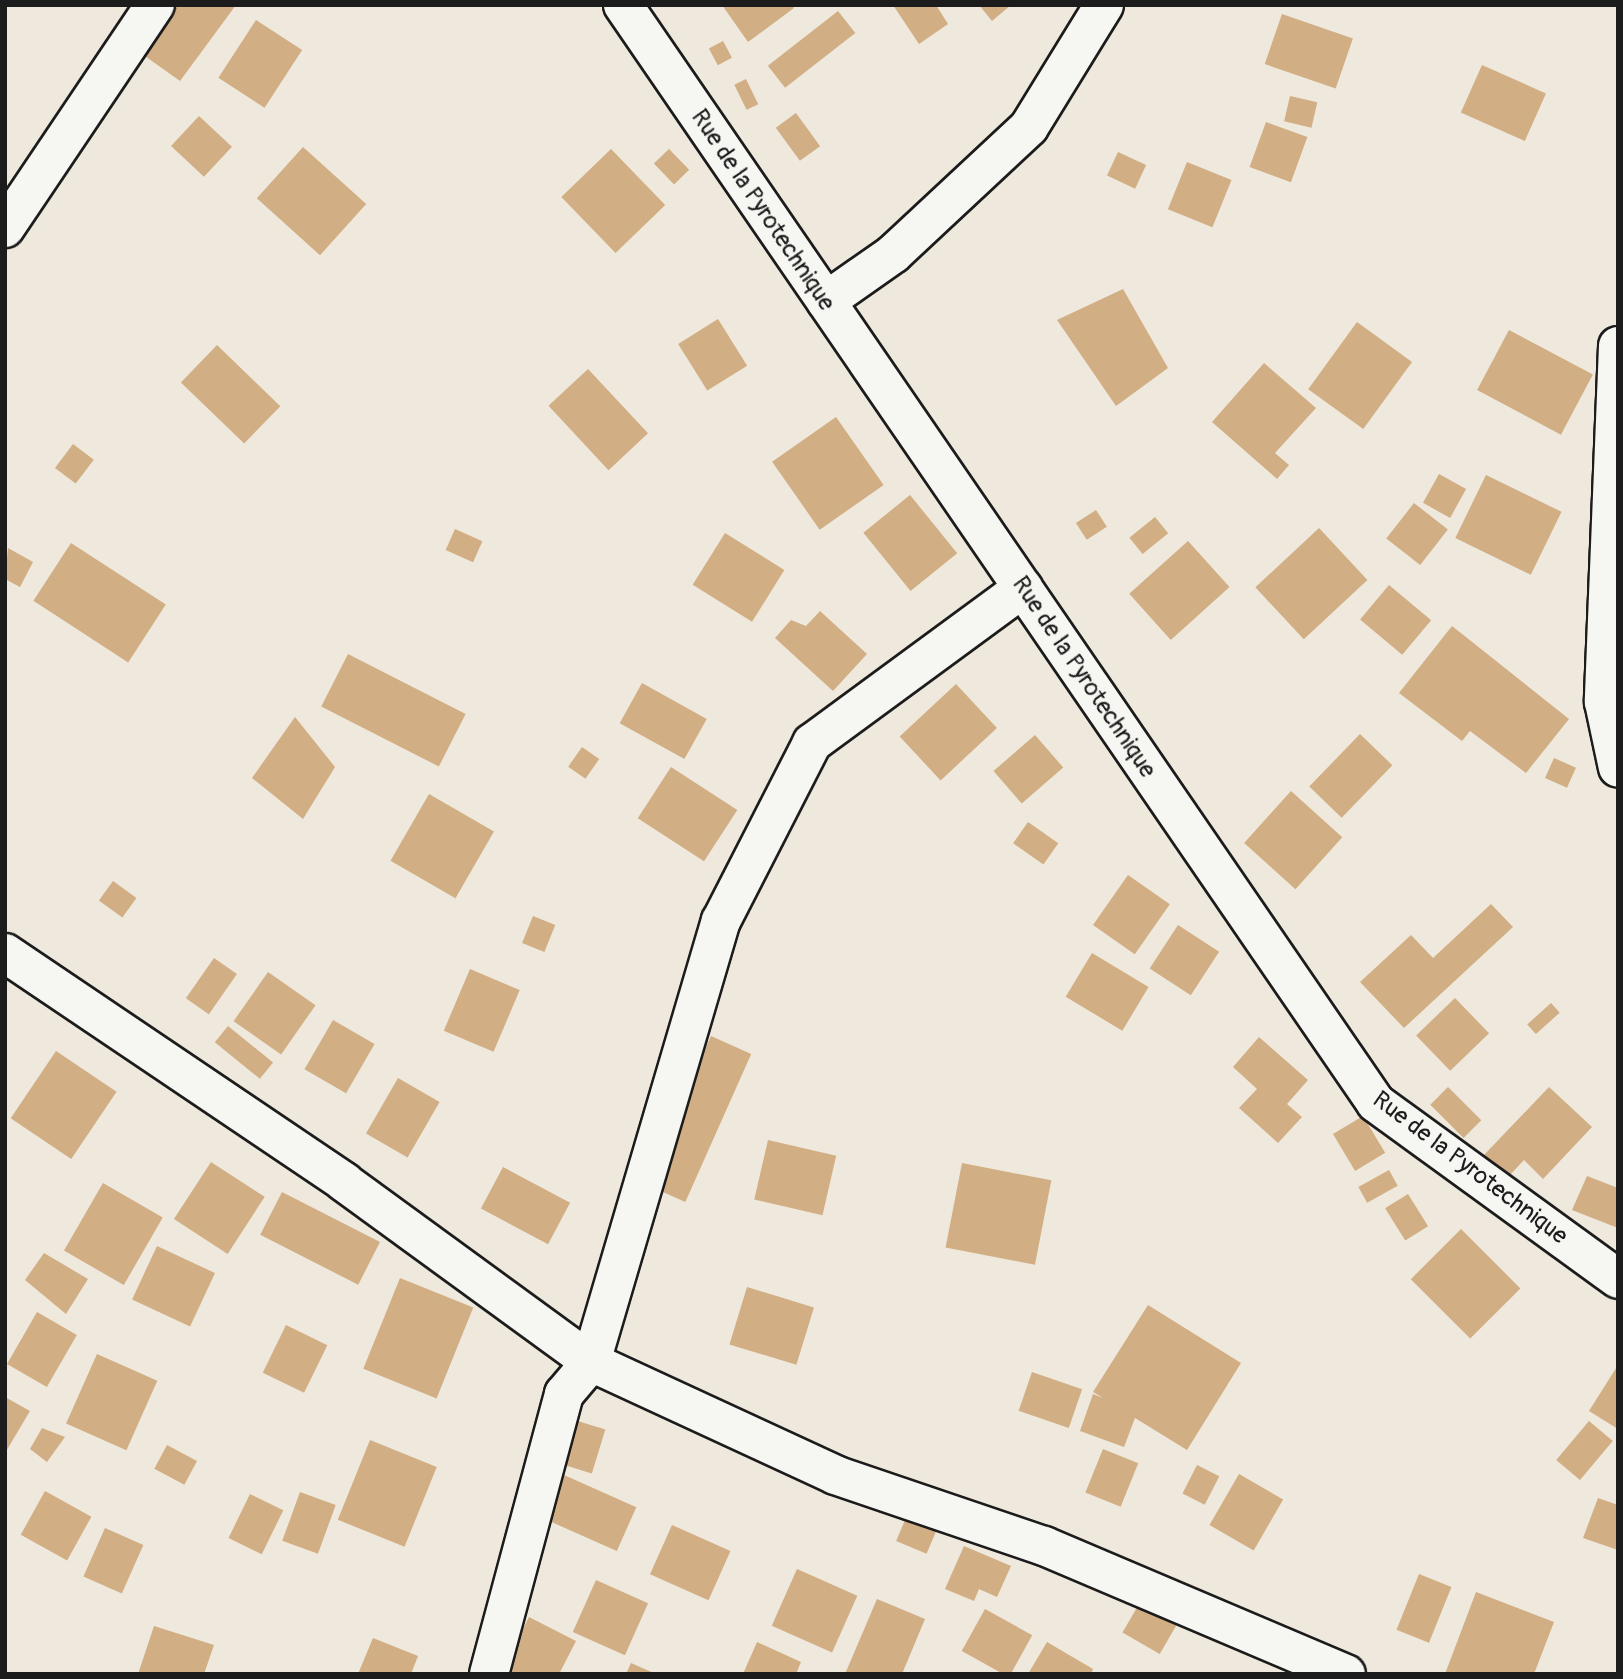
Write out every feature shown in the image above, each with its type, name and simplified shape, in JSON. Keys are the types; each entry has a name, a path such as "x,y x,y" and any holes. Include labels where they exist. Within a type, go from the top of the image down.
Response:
{"street":[{"path":"5,228 155,5"},
{"name":"Rue de la Pyrotechnique","path":"623,5 1376,1103 1618,1279"},
{"path":"826,301 893,254 1029,127 1104,5"},
{"path":"1618,346 1604,702 1618,768"},
{"path":"489,1674 564,1394 591,1362 721,921 812,743 1023,588"},
{"path":"5,953 344,1182 591,1362 835,1475 1044,1546 1346,1674"}],"building":[{"path":"156,5 236,5 180,81 128,44"},
{"path":"722,5 792,5 794,8 748,42"},
{"path":"893,5 936,5 948,24 919,44"},
{"path":"979,5 1011,5 992,21"},
{"path":"838,11 855,33 785,88 768,66"},
{"path":"1282,14 1353,38 1336,89 1265,64"},
{"path":"256,20 302,50 265,108 218,78"},
{"path":"723,41 732,58 718,65 709,49"},
{"path":"1482,65 1546,93 1525,141 1461,113"},
{"path":"746,79 758,104 747,110 734,85"},
{"path":"1290,96 1317,102 1311,128 1284,121"},
{"path":"796,113 820,146 800,161 776,128"},
{"path":"199,116 232,147 204,177 171,146"},
{"path":"1266,122 1307,137 1291,182 1250,167"},
{"path":"303,147 366,204 320,255 257,198"},
{"path":"611,149 665,205 616,253 561,197"},
{"path":"669,149 689,170 674,184 654,164"},
{"path":"1118,152 1146,165 1135,189 1107,176"},
{"path":"1187,162 1232,180 1212,227 1168,209"},
{"path":"1123,289 1168,368 1116,406 1057,320"},
{"path":"718,319 747,366 707,391 678,344"},
{"path":"1357,322 1412,362 1363,429 1308,389"},
{"path":"1509,330 1593,375 1561,435 1477,390"},
{"path":"217,345 280,406 244,444 181,382"},
{"path":"1264,363 1316,408 1275,453 1289,465 1277,479 1212,422"},
{"path":"588,369 648,433 609,470 549,406"},
{"path":"836,417 884,485 820,530 772,462"},
{"path":"73,444 94,460 76,484 55,468"},
{"path":"1439,474 1466,489 1450,518 1423,503"},
{"path":"1486,475 1561,512 1531,575 1455,538"},
{"path":"910,495 957,553 911,591 863,533"},
{"path":"1414,503 1448,529 1420,565 1386,538"},
{"path":"1096,510 1107,527 1087,540 1076,523"},
{"path":"1155,517 1168,533 1143,554 1129,538"},
{"path":"1319,528 1367,580 1304,639 1255,587"},
{"path":"455,529 482,541 473,562 446,550"},
{"path":"725,533 784,570 752,622 693,585"},
{"path":"1188,541 1229,587 1171,640 1129,594"},
{"path":"71,543 166,605 128,662 33,601"},
{"path":"8,548 33,562 20,587 5,579"},
{"path":"1389,585 1431,620 1402,655 1360,619"},
{"path":"820,611 867,654 833,691 775,638 791,620 806,626"},
{"path":"1452,626 1569,719 1526,773 1470,731 1462,741 1399,693"},
{"path":"348,654 466,714 439,766 321,707"},
{"path":"642,683 707,719 684,759 620,723"},
{"path":"956,684 997,728 941,780 900,737"},
{"path":"295,717 335,767 303,819 252,778"},
{"path":"1360,734 1392,765 1342,818 1309,787"},
{"path":"1035,735 1063,767 1022,804 993,771"},
{"path":"582,747 599,759 585,779 568,767"},
{"path":"1554,758 1576,768 1567,788 1545,778"},
{"path":"671,767 737,810 704,861 638,818"},
{"path":"1291,791 1342,837 1295,889 1244,843"},
{"path":"429,794 494,832 455,898 390,861"},
{"path":"1028,822 1058,843 1043,865 1013,843"},
{"path":"1128,875 1170,904 1135,954 1093,925"},
{"path":"113,881 136,898 122,917 99,900"},
{"path":"1491,904 1513,927 1404,1028 1360,982 1411,935 1433,958"},
{"path":"533,916 555,925 544,952 522,943"},
{"path":"1178,925 1219,952 1191,995 1150,969"},
{"path":"1092,953 1149,987 1122,1031 1066,997"},
{"path":"214,958 237,974 209,1014 186,998"},
{"path":"470,969 520,990 494,1052 444,1031"},
{"path":"268,972 316,1005 281,1054 234,1021"},
{"path":"1455,998 1489,1033 1450,1071 1416,1036"},
{"path":"1551,1003 1560,1013 1536,1034 1527,1024"},
{"path":"333,1020 375,1044 346,1093 305,1069"},
{"path":"228,1026 273,1063 260,1079 215,1042"},
{"path":"711,1036 751,1054 685,1202 645,1184"},
{"path":"1259,1037 1308,1080 1287,1104 1302,1117 1278,1143 1239,1108 1257,1089 1233,1067"},
{"path":"56,1051 117,1092 71,1159 11,1118"},
{"path":"398,1078 440,1102 408,1157 366,1133"},
{"path":"1448,1087 1481,1120 1464,1138 1430,1105"},
{"path":"1549,1087 1592,1127 1543,1179 1524,1160 1508,1177 1484,1155"},
{"path":"1363,1116 1385,1153 1355,1171 1333,1134"},
{"path":"768,1140 836,1156 822,1215 754,1199"},
{"path":"211,1162 265,1197 228,1254 174,1219"},
{"path":"962,1163 1051,1180 1035,1265 946,1247"},
{"path":"503,1167 570,1203 548,1244 481,1208"},
{"path":"1389,1170 1398,1186 1367,1203 1358,1187"},
{"path":"1587,1176 1618,1188 1618,1228 1572,1210"},
{"path":"103,1183 163,1218 124,1285 64,1251"},
{"path":"282,1192 380,1242 358,1285 260,1235"},
{"path":"1408,1194 1428,1226 1405,1241 1385,1208"},
{"path":"1461,1229 1520,1288 1470,1339 1411,1279"},
{"path":"157,1246 215,1273 190,1327 132,1299"},
{"path":"44,1253 88,1279 66,1314 25,1280"},
{"path":"400,1278 473,1308 437,1398 363,1369"},
{"path":"747,1287 814,1307 796,1365 729,1344"},
{"path":"1148,1305 1241,1363 1187,1450 1135,1418 1124,1447 1080,1431 1093,1394 1103,1398 1093,1392"},
{"path":"37,1312 77,1335 47,1387 7,1364"},
{"path":"286,1325 327,1345 304,1393 263,1373"},
{"path":"97,1354 157,1381 126,1450 66,1423"},
{"path":"1618,1365 1618,1429 1589,1411"},
{"path":"1032,1372 1082,1389 1069,1428 1019,1411"},
{"path":"5,1397 30,1411 5,1453"},
{"path":"568,1418 605,1429 592,1473 555,1462"},
{"path":"1589,1421 1613,1441 1580,1480 1556,1460"},
{"path":"42,1428 65,1437 47,1462 30,1449"},
{"path":"370,1440 437,1467 405,1547 338,1520"},
{"path":"167,1445 197,1461 184,1485 154,1469"},
{"path":"1103,1449 1138,1463 1121,1507 1085,1493"},
{"path":"1197,1465 1219,1476 1205,1505 1182,1494"},
{"path":"555,1471 636,1507 617,1551 535,1515"},
{"path":"1239,1474 1283,1500 1254,1551 1210,1525"},
{"path":"45,1491 91,1517 67,1560 21,1535"},
{"path":"300,1492 336,1505 318,1554 282,1541"},
{"path":"250,1494 283,1510 262,1554 229,1538"},
{"path":"1598,1498 1618,1505 1618,1550 1583,1538"},
{"path":"911,1506 941,1519 927,1554 896,1541"},
{"path":"672,1525 730,1551 709,1600 650,1574"},
{"path":"105,1528 143,1545 122,1594 83,1576"},
{"path":"964,1546 1011,1566 997,1597 979,1589 974,1601 945,1589"},
{"path":"797,1569 857,1596 832,1652 772,1626"},
{"path":"1419,1574 1451,1587 1429,1643 1397,1630"},
{"path":"596,1580 648,1603 625,1655 573,1632"},
{"path":"1476,1592 1554,1622 1534,1674 1445,1674"},
{"path":"877,1599 925,1619 902,1674 845,1674"},
{"path":"1139,1604 1176,1626 1160,1654 1122,1633"},
{"path":"985,1609 1032,1635 1011,1674 1003,1674 962,1651"},
{"path":"529,1617 576,1641 559,1674 500,1673"},
{"path":"154,1626 214,1645 204,1674 138,1674"},
{"path":"373,1638 418,1656 411,1674 358,1674"},
{"path":"757,1642 801,1662 796,1674 743,1674"},
{"path":"1047,1642 1093,1669 1091,1674 1028,1674"},
{"path":"631,1663 656,1674 626,1674"}]}
